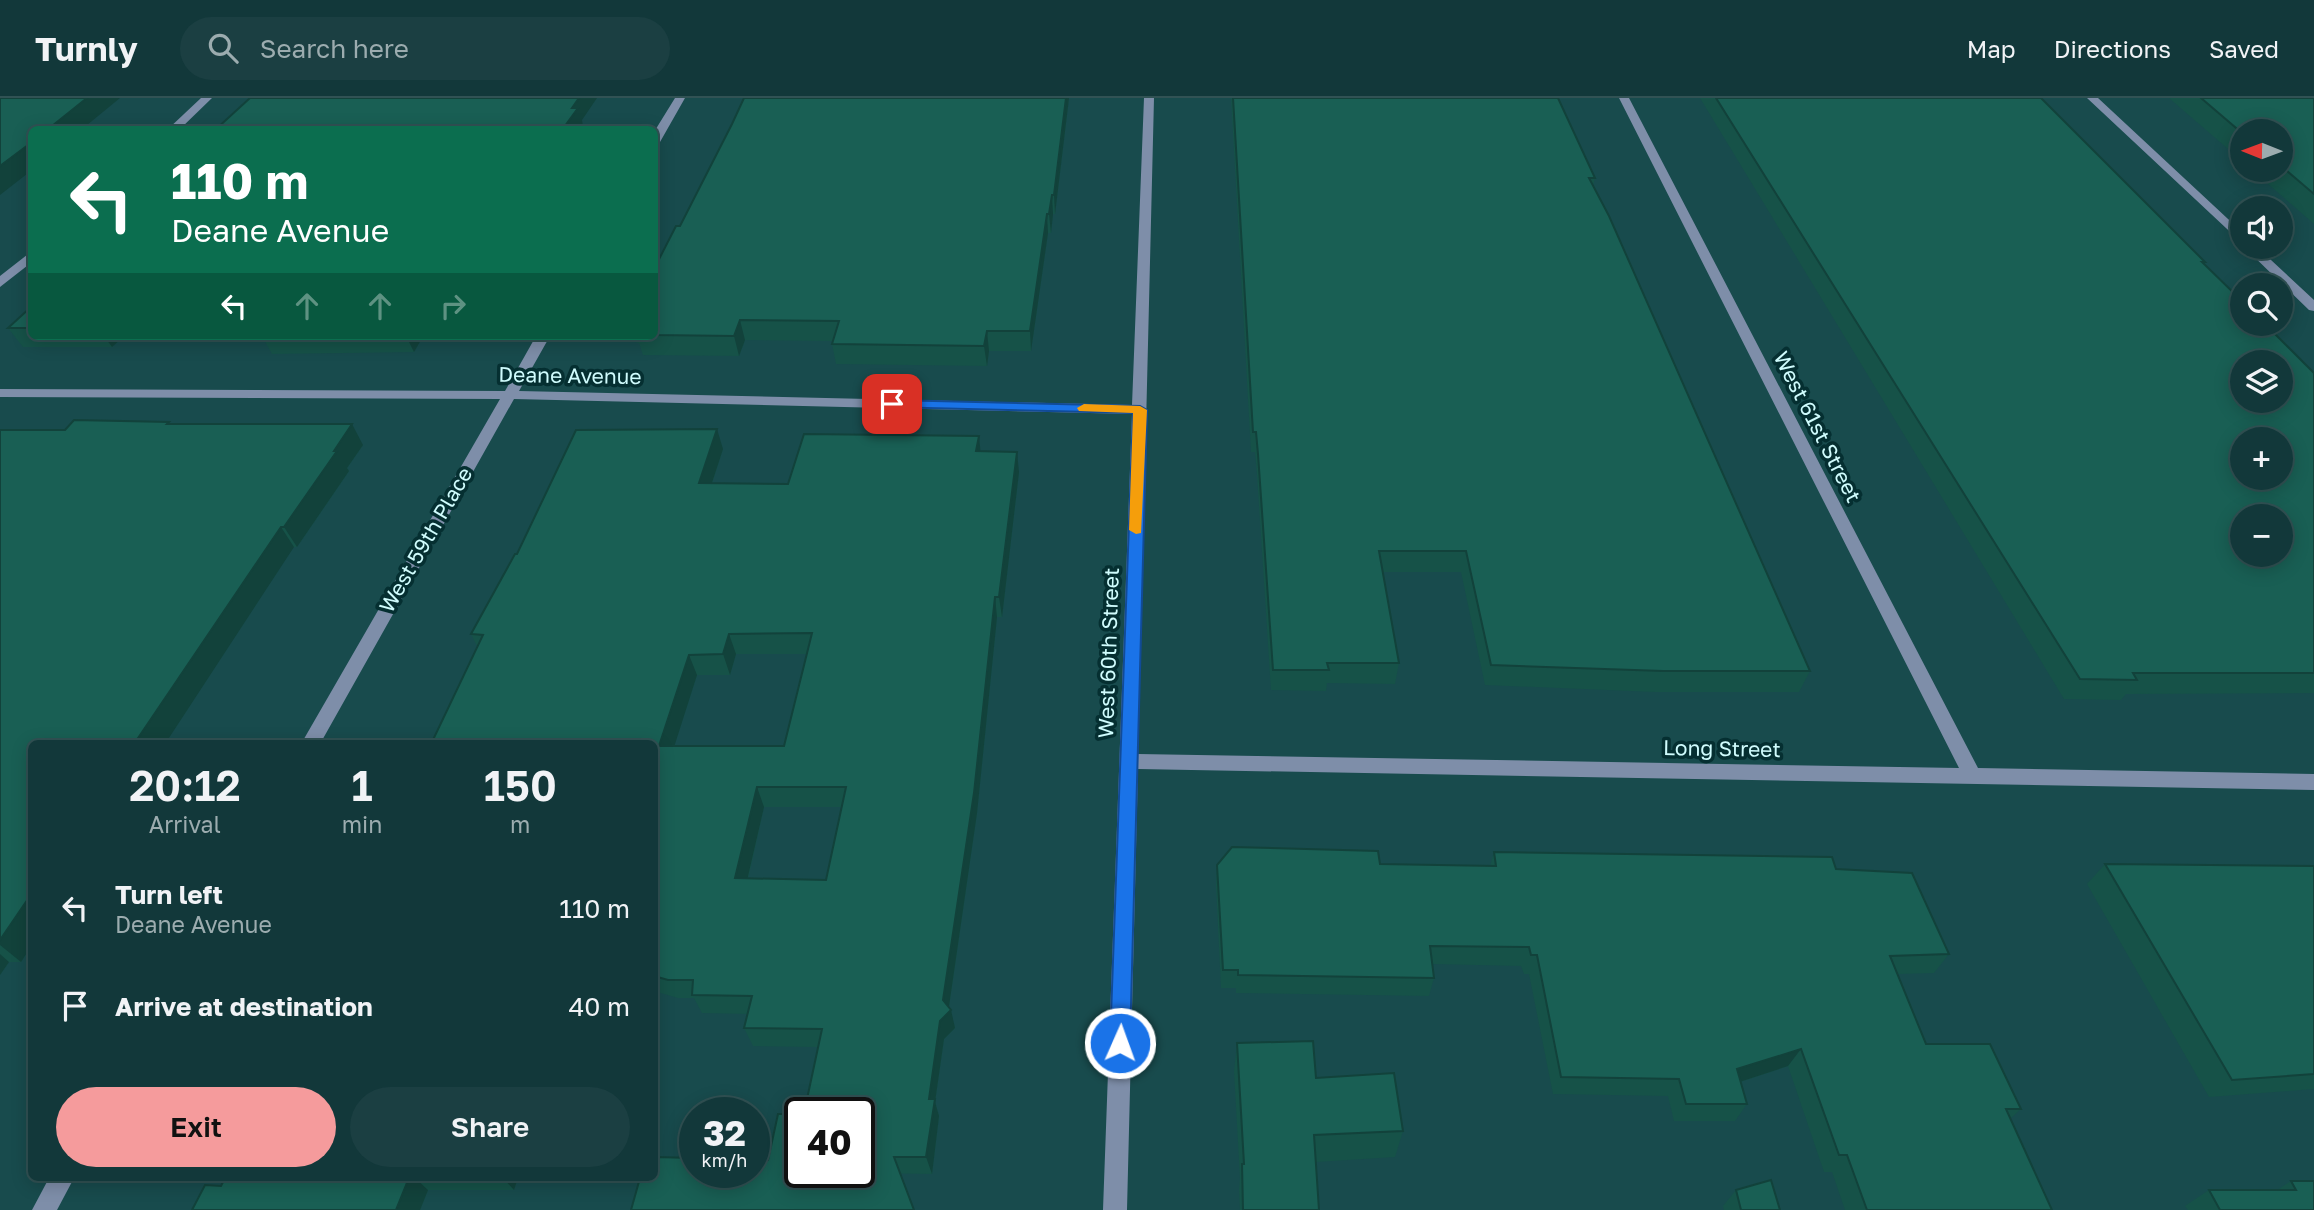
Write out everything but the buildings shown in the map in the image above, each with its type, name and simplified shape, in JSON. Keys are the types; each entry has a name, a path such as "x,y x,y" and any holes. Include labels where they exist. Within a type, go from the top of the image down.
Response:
{"street":[{"path":"176,126 207,98"},
{"path":"658,135 680,98"},
{"name":"West 60th Street","path":"1115,1210 1149,98"},
{"name":"West 61st Street","path":"1624,98 1972,776"},
{"path":"2092,98 2230,228"},
{"path":"0,283 28,258"},
{"path":"2263,259 2314,307"},
{"name":"West 59th Place","path":"312,740 541,340"},
{"name":"Deane Avenue","path":"0,394 508,396 1140,410"},
{"name":"Long Street","path":"1128,761 2314,782"},
{"path":"44,1210 60,1181"}],"slow traffic":[{"path":"1084,408 1140,410 1136,530"}],"route":[{"path":"892,404 1140,410 1120,1043"}]}
